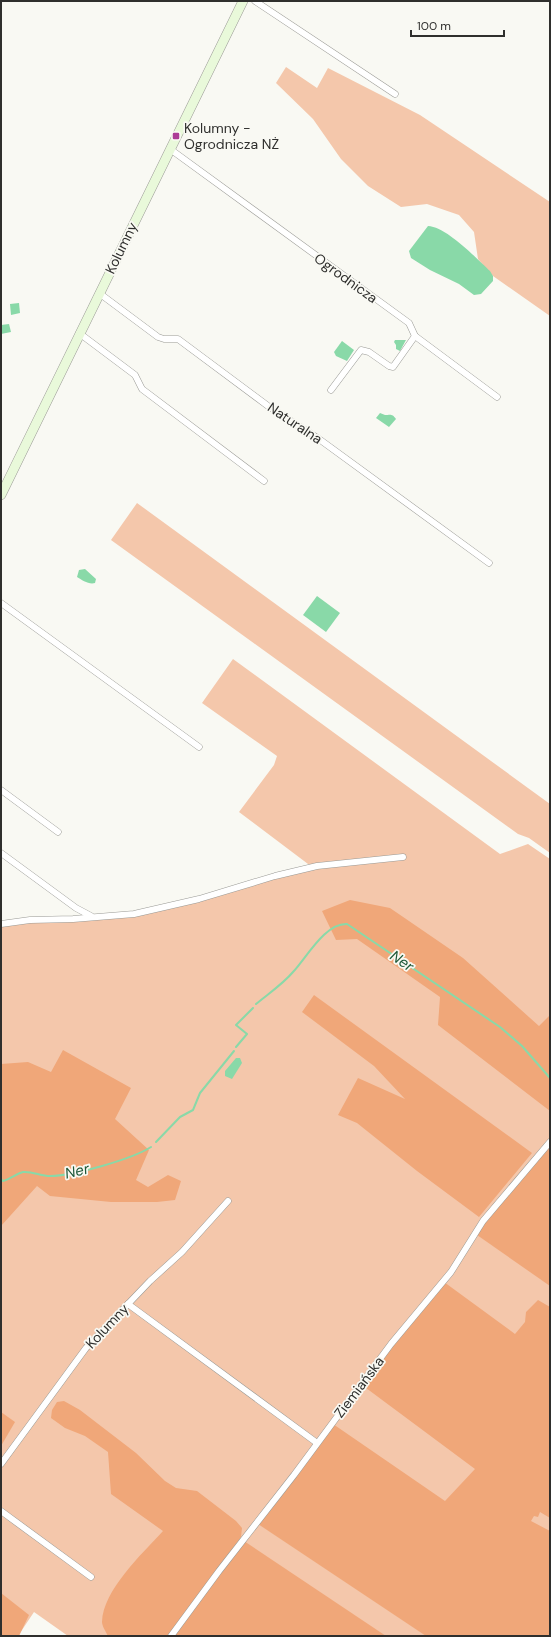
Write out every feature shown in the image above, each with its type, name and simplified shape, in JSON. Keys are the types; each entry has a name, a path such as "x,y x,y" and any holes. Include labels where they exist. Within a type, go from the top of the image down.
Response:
{"street":[{"name":"Kolumny","path":"1,495 79,333 243,1"},
{"path":"255,1 395,94"},
{"name":"Ogrodnicza","path":"170,149 409,323 416,336 497,397"},
{"name":"Naturalna","path":"99,293 158,337 164,339 178,339 268,406 319,439 489,563"},
{"path":"79,333 136,375 142,389 264,481"},
{"path":"330,390 361,350 369,352 389,366 393,367 416,336"},
{"path":"1,603 200,747"},
{"path":"1,790 58,832"},
{"path":"1,853 76,908 92,917"},
{"path":"1,924 30,920 73,919 141,913 199,899 275,876 317,866 403,857"},
{"name":"Ziemiańska","path":"171,1636 219,1571 294,1475 391,1344 451,1272 483,1221 550,1142"},
{"name":"Kolumny","path":"1,1464 86,1348 150,1281 182,1252 228,1201"},
{"path":"128,1304 317,1444"},
{"path":"1,1511 91,1577"}],"shaded area":[{"path":"286,67 317,88 328,68 420,115 550,202 550,316 493,276 478,259 474,232 459,215 427,204 401,207 368,186 341,159 313,119 276,83"},
{"path":"428,226 436,228 453,238 490,271 493,276 493,281 481,294 474,295 459,284 430,270 411,258 409,251"},
{"path":"19,303 20,313 11,315 10,304"},
{"path":"9,324 11,332 1,334 1,325"},
{"path":"395,340 406,340 400,351 396,349 394,342"},
{"path":"342,341 354,350 347,361 336,356 334,352"},
{"path":"380,413 392,415 396,419 389,427 376,418"},
{"path":"137,503 550,804 550,853 529,838 518,834 111,540"},
{"path":"85,569 96,579 95,583 88,583 77,577 79,570"},
{"path":"317,596 340,613 326,632 303,615"},
{"path":"233,659 500,854 528,844 550,859 550,1636 68,1636 34,1612 18,1636 1,1634 1,926 29,921 125,916 312,867 239,812 274,765 277,756 202,703"},
{"path":"350,900 390,908 463,958 539,1026 550,1015 550,1111 438,1025 440,997 357,939 336,940 322,911"},
{"path":"314,995 532,1153 479,1217 417,1171 357,1123 338,1115 358,1078 405,1099 374,1066 302,1012"},
{"path":"63,1050 131,1088 115,1119 149,1150 136,1180 148,1187 168,1175 181,1181 175,1200 157,1202 111,1202 50,1196 37,1186 1,1226 1,1064 28,1062 51,1072"},
{"path":"236,1058 240,1058 242,1063 232,1079 225,1076 225,1071"},
{"path":"550,1144 550,1286 477,1235 483,1224"},
{"path":"444,1282 515,1334 525,1322 526,1312 538,1300 550,1307 550,1518 540,1512 538,1517 534,1516 531,1521 550,1531 550,1636 426,1636 258,1524 333,1424 445,1501 475,1469 362,1385"},
{"path":"64,1401 80,1410 136,1453 165,1481 176,1488 197,1491 236,1521 242,1528 241,1537 169,1636 108,1636 103,1627 102,1622 104,1610 116,1585 135,1561 163,1531 111,1494 108,1452 85,1436 65,1428 51,1418 52,1410 57,1402"},
{"path":"1,1412 15,1422 1,1446"},
{"path":"244,1541 386,1636 174,1636"},
{"path":"1,1593 29,1615 19,1636 1,1636"}],"waterway":[{"name":"Ner","path":"256,1004 289,976 324,935 339,925 347,924 500,1027 522,1046 550,1078"},
{"name":"Ner","path":"236,1047 247,1034 236,1025 253,1008"},
{"name":"Ner","path":"156,1142 180,1117 193,1110 200,1093 234,1051"},
{"name":"Ner","path":"1,1179 3,1181 23,1172 50,1176 73,1173 130,1157 151,1147"}],"place":[{"name":"Kolumny - Ogrodnicza NŻ","path":"176,136"}]}
